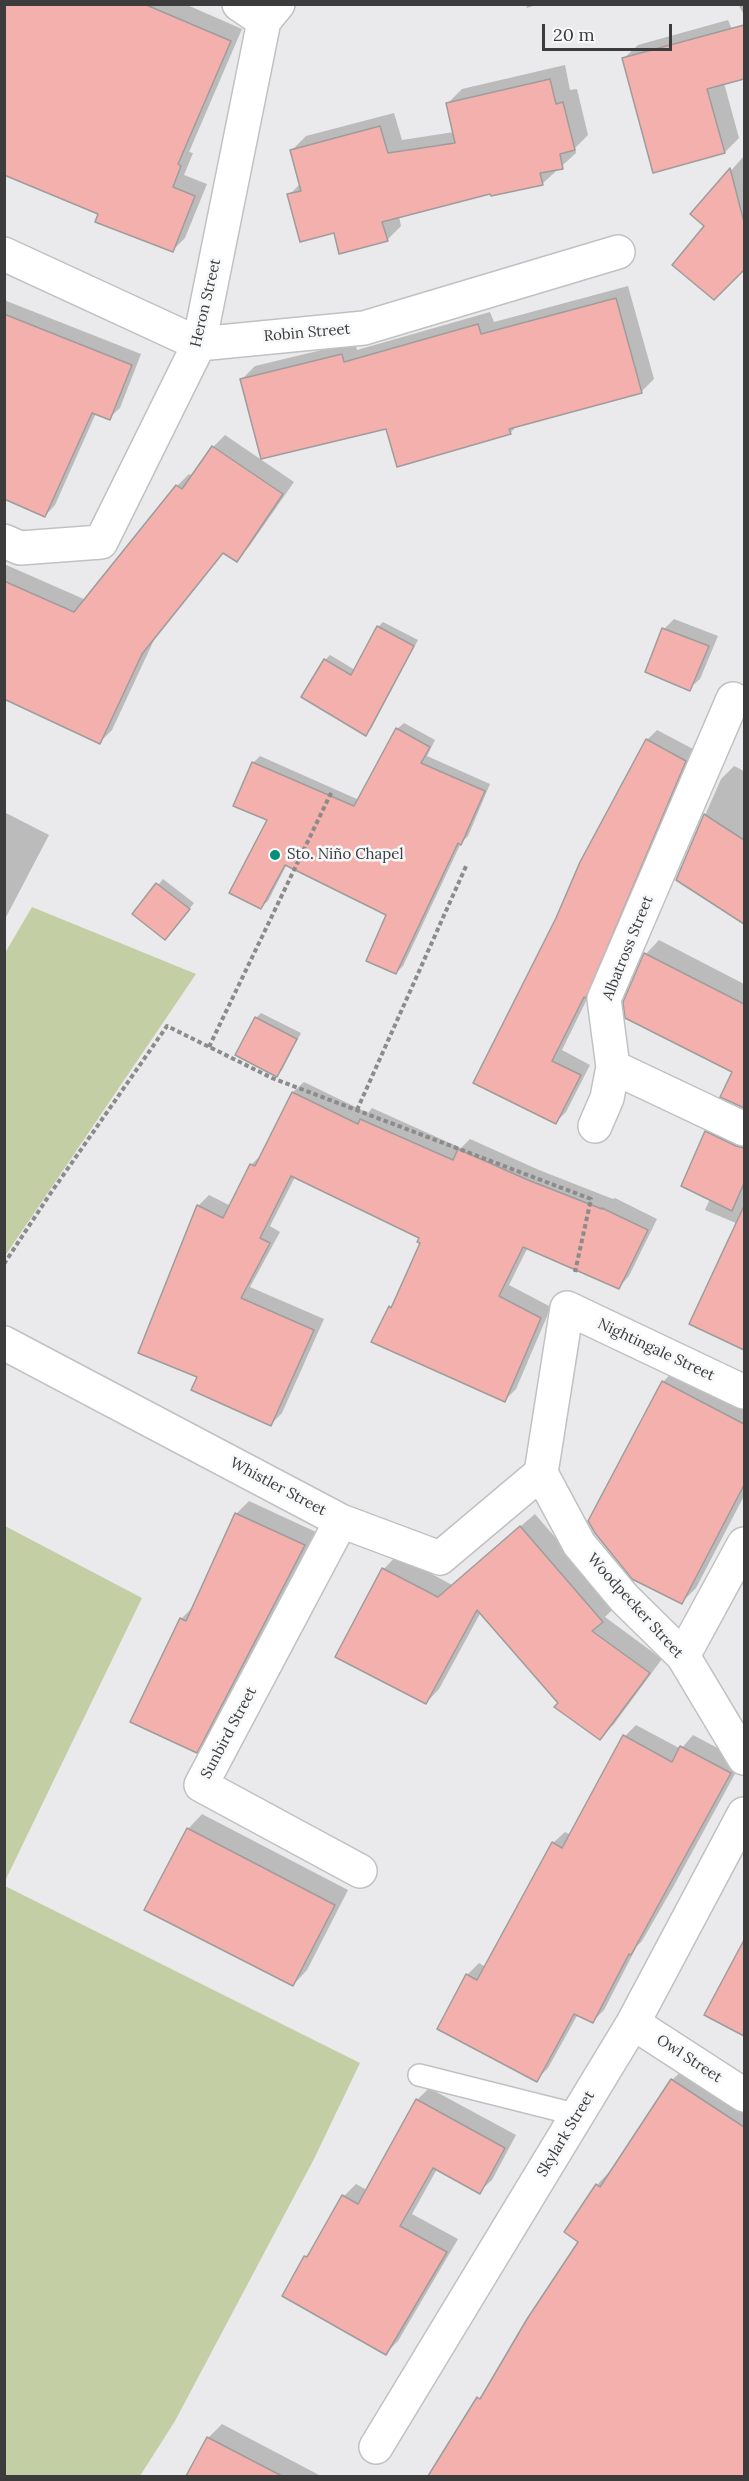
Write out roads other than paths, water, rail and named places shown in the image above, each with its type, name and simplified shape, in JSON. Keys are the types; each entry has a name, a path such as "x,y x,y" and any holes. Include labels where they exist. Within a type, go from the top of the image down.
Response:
{"street":[{"name":"Heron Street","path":"4,541 20,548 101,542 199,344 260,10"},
{"name":"Robin Street","path":"199,344 364,328 618,252"},
{"path":"4,254 199,344"},
{"name":"Albatross Street","path":"595,1126 607,1098 613,1067 604,999 733,699"},
{"path":"613,1067 744,1129"},
{"name":"Nightingale Street","path":"541,1473 567,1308 744,1392"},
{"name":"Whistler Street","path":"4,1343 341,1521 440,1558 541,1473"},
{"name":"Woodpecker Street","path":"541,1473 579,1544 624,1598 682,1656 744,1758"},
{"name":"Sunbird Street","path":"341,1521 201,1785 360,1871"},
{"path":"682,1656 744,1544"},
{"name":"Skylark Street","path":"376,2447 633,2023 744,1814"},
{"name":"Owl Street","path":"633,2023 744,2095"}],"lane":[{"path":"419,2075 578,2115"}],"place":[{"name":"Sto. Niño Chapel","path":"275,855"}]}
